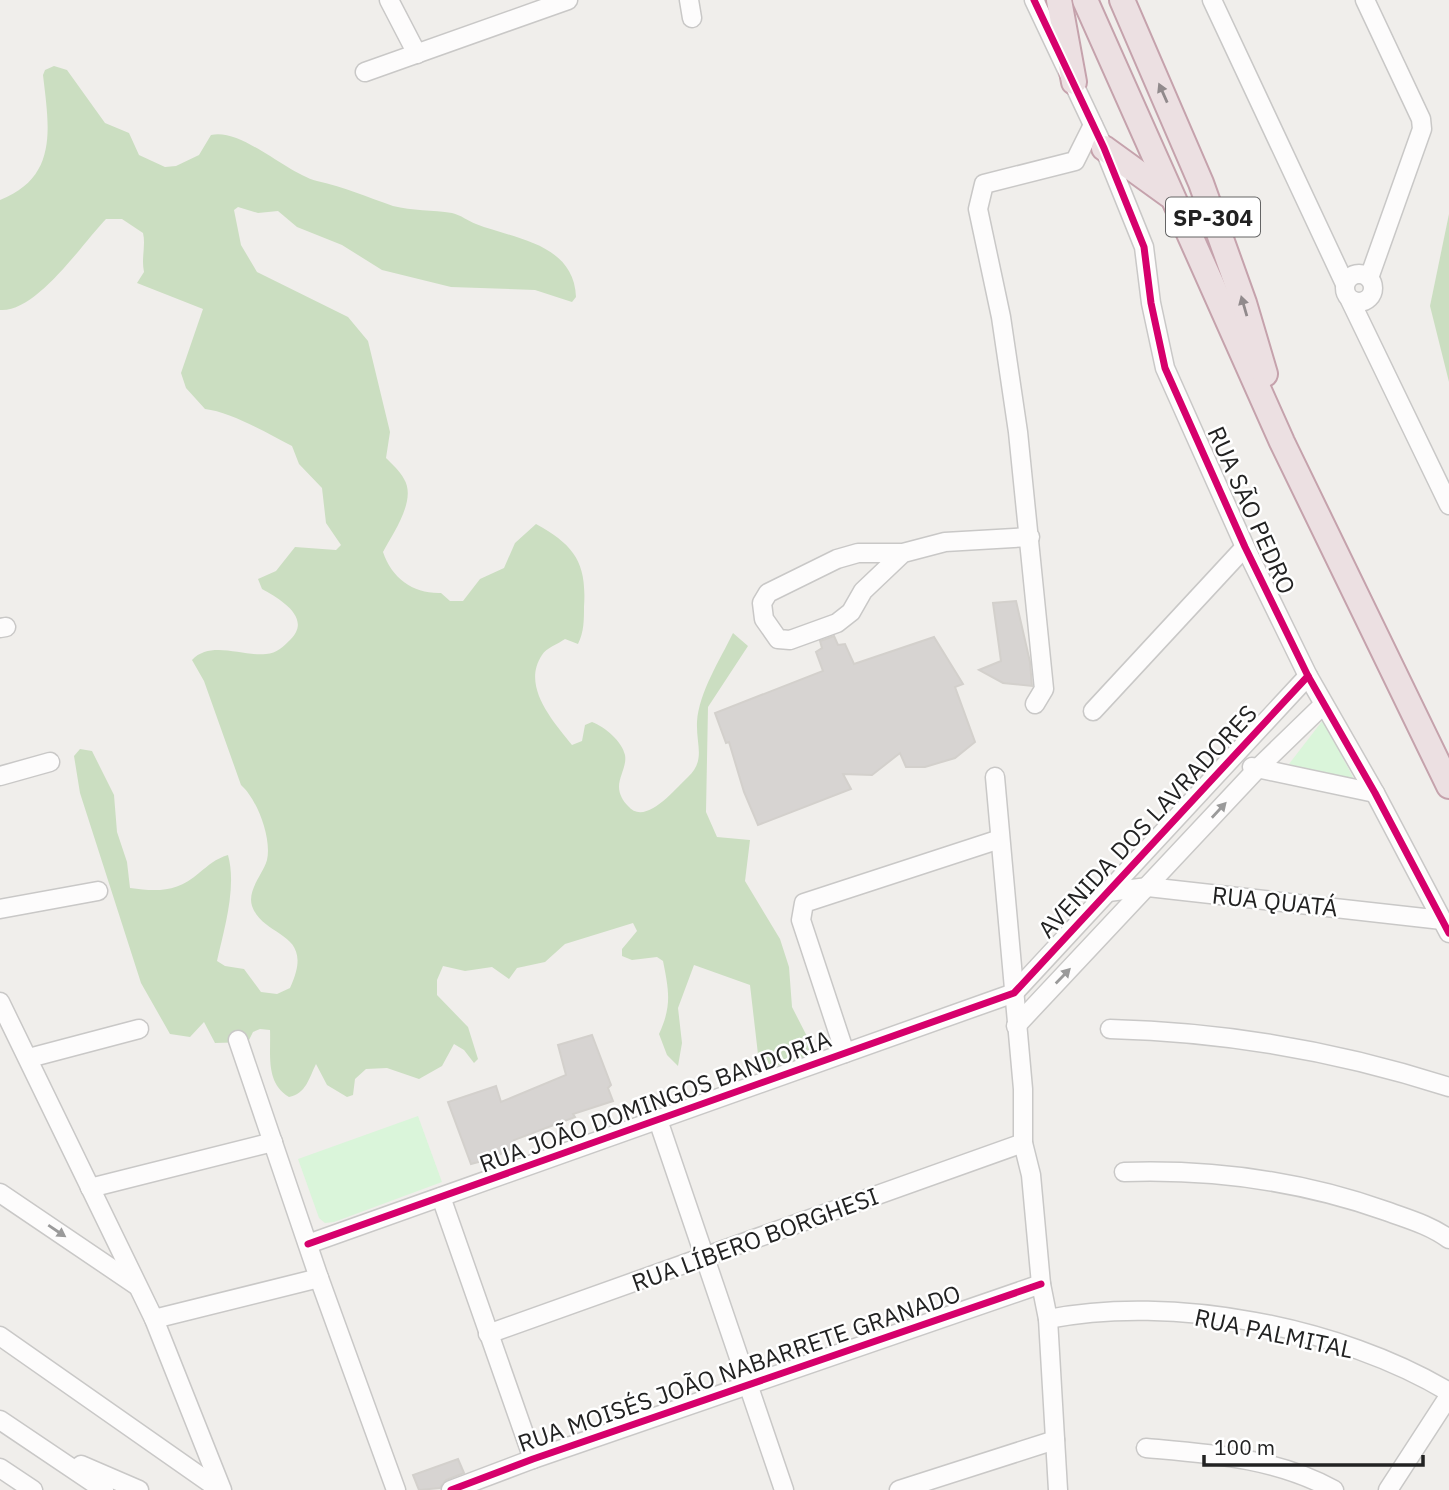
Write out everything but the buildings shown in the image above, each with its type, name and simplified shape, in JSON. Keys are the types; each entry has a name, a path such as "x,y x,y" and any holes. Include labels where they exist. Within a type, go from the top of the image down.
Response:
{"highway":[{"path":"1059,0 1074,82"},
{"name":"SP-304","path":"1085,0 1170,196 1282,442 1449,786"},
{"name":"SP-304","path":"1122,0 1200,183 1234,275 1269,387 1282,442"},
{"path":"1104,148 1170,196"}],"street":[{"path":"389,0 417,54"},
{"path":"365,72 546,4 568,0"},
{"path":"689,0 692,18"},
{"name":"RUA SÃO PEDRO","path":"1034,0 1104,148 1144,247 1151,303 1165,368 1245,547 1308,676 1375,793 1445,926"},
{"path":"1213,0 1449,505"},
{"path":"1364,0 1421,119 1422,130 1369,278"},
{"path":"1035,704 1044,689 1030,537 1002,317 978,206 984,184 1075,161 1093,125"},
{"path":"1358,274 1369,278 1373,286 1370,298 1358,303 1348,292 1358,274"},
{"path":"903,553 863,591 851,612 837,623 790,640 778,639 764,619 762,603 768,593 837,559 858,553 903,553 945,542 1030,537"},
{"path":"1093,711 1245,547"},
{"name":"AVENIDA DOS LAVRADORES","path":"1014,993 1308,676"},
{"name":"AVENIDA DOS LAVRADORES","path":"1016,1026 1258,768 1323,705"},
{"path":"1229,761 1375,793"},
{"path":"0,776 50,762"},
{"path":"995,777 1023,1089 1023,1143 1031,1175 1041,1284 1048,1320 1058,1490"},
{"path":"845,1054 801,920 804,903 1000,839"},
{"name":"RUA QUATÁ","path":"1108,892 1148,887 1445,926"},
{"path":"0,909 98,891"},
{"name":"RUA JOÃO DOMINGOS BANDORIA","path":"308,1244 1014,993"},
{"path":"0,1002 154,1319 221,1490"},
{"path":"29,1058 139,1029"},
{"path":"1110,1029 1278,1043 1449,1087"},
{"path":"238,1040 319,1278 396,1490"},
{"path":"658,1120 783,1490"},
{"path":"90,1188 273,1142"},
{"name":"RUA LÍBERO BORGHESI","path":"488,1334 1023,1143"},
{"path":"1124,1172 1179,1170 1246,1176 1335,1193 1434,1228 1449,1239"},
{"path":"0,1193 136,1285"},
{"path":"441,1197 533,1459"},
{"path":"154,1319 319,1278"},
{"name":"RUA MOISÉS JOÃO NABARRETE GRANADO","path":"451,1490 533,1459 1041,1284"},
{"name":"RUA PALMITAL","path":"1048,1320 1117,1311 1175,1312 1253,1323 1367,1353 1419,1374 1449,1394"},
{"path":"0,1336 221,1490"},
{"path":"1388,1490 1449,1394"},
{"path":"0,1420 104,1490"},
{"path":"899,1490 1055,1440"},
{"path":"1146,1448 1245,1458 1285,1467 1334,1490"},
{"path":"46,1450 139,1490"},
{"path":"0,1468 33,1490"}],"green space":[{"path":"54,66 67,70 105,123 129,133 139,155 165,167 176,166 199,155 211,135 236,138 317,181 393,206 455,214 540,246 554,254 565,265 573,279 576,297 572,302 535,290 451,287 382,270 342,245 297,227 278,211 258,213 238,207 234,210 241,245 257,272 348,317 368,341 390,432 386,458 400,473 407,487 406,506 383,552 398,577 413,588 441,593 450,601 463,601 480,579 504,568 515,543 536,524 560,540 575,556 583,578 584,591 581,635 578,644 565,639 544,653 536,667 537,691 549,714 572,745 582,741 585,725 592,722 617,740 625,755 619,783 620,792 626,804 635,811 643,812 660,804 694,771 699,752 697,722 706,688 733,633 748,646 708,707 706,812 717,837 750,840 745,881 780,939 789,967 792,1007 815,1052 788,1064 774,1066 759,1063 750,985 694,965 678,1008 682,1043 678,1066 667,1055 659,1034 666,1015 668,998 663,961 657,957 632,960 622,956 622,949 637,931 633,923 565,944 545,962 517,968 509,979 492,967 465,971 443,966 437,980 437,995 468,1027 478,1059 474,1063 464,1050 454,1044 442,1066 419,1079 387,1068 366,1069 355,1079 353,1095 347,1097 327,1085 316,1064 299,1093 289,1097 281,1091 271,1067 270,1030 260,1029 253,1032 248,1042 215,1043 204,1022 190,1037 170,1034 141,983 80,793 74,756 80,749 92,751 114,795 117,832 127,862 130,888 158,890 175,887 228,855 230,894 217,961 225,966 244,969 261,992 277,994 290,988 297,969 297,955 286,938 258,917 251,900 253,888 267,860 265,830 258,809 241,785 204,681 192,660 208,651 266,654 282,647 296,632 296,617 285,604 262,589 258,579 276,571 295,547 336,550 341,545 326,523 322,488 299,464 292,446 237,419 205,409 186,388 181,373 203,309 137,283 144,272 143,233 122,219 106,219 43,289 14,308 0,310 0,200 19,190 32,178 41,164 48,131 43,75 45,70"},
{"path":"1449,214 1449,382 1430,306"},
{"path":"1323,720 1356,783 1289,764"},
{"path":"418,1116 442,1182 334,1222 325,1223 319,1218 298,1159"}],"cycle path":[{"path":"1034,0 1104,148 1144,247 1151,303 1165,368 1245,547 1308,676 1375,793 1449,933"},
{"path":"308,1244 1014,993 1308,676"},
{"path":"451,1490 533,1459 1041,1284"}]}
